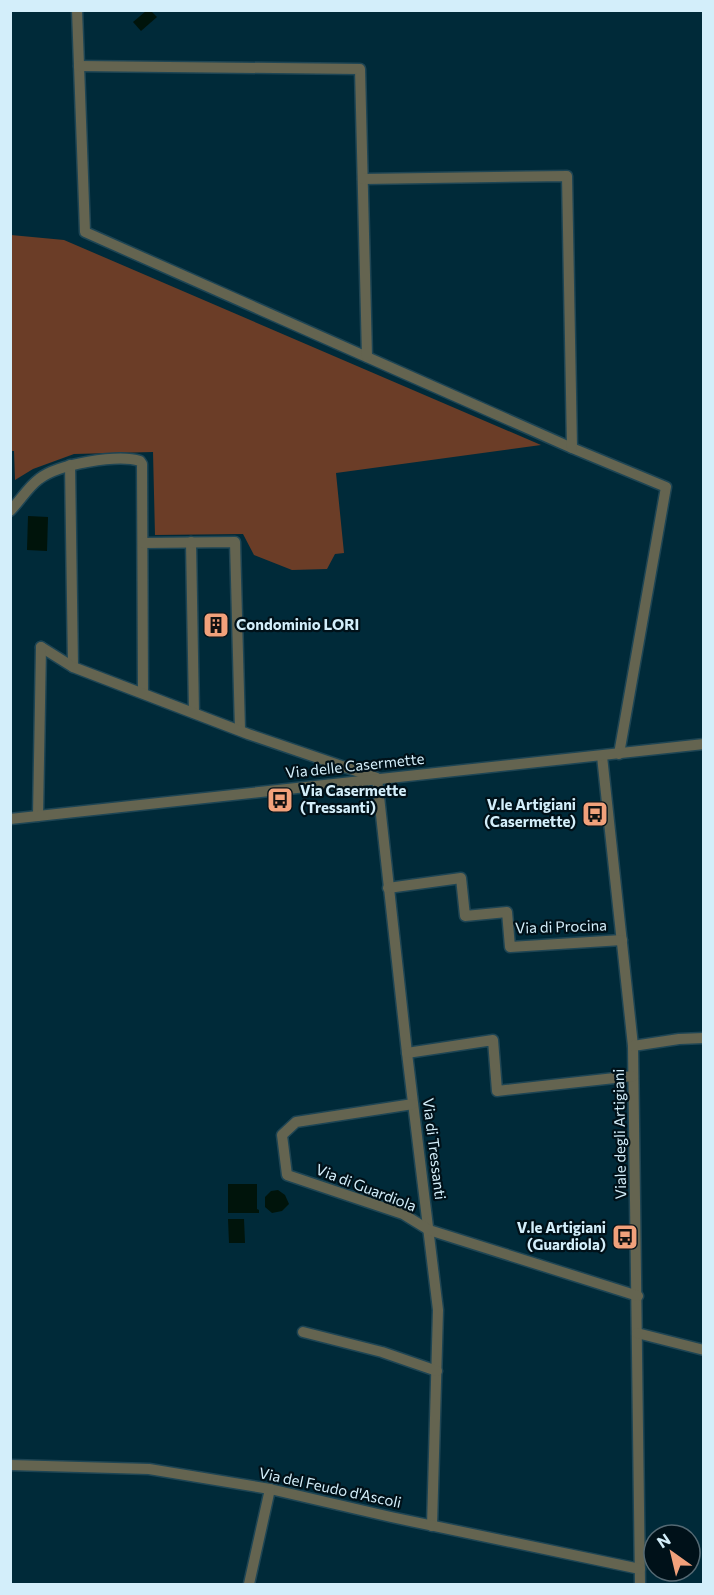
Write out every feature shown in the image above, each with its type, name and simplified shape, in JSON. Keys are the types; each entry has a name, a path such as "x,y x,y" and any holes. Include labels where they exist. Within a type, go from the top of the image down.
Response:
{"street":[{"path":"77,10 85,232 572,448 666,487 619,754"},
{"path":"79,66 360,69 367,357"},
{"path":"363,179 567,176 572,448"},
{"path":"10,511 40,478 70,465 88,461 137,459 140,461 142,464 143,693"},
{"path":"70,465 73,667"},
{"path":"191,542 194,713"},
{"path":"142,543 235,542 240,730"},
{"path":"38,816 41,647 73,667 240,730 377,778"},
{"name":"Via delle Casermette","path":"10,819 704,744"},
{"name":"Viale degli Artigiani","path":"602,756 633,1046 640,1584"},
{"name":"Via di Tressanti","path":"377,778 438,1310 432,1526"},
{"name":"Via di Procina","path":"388,888 461,878 465,916 507,912 510,947 622,940"},
{"path":"633,1046 679,1039 704,1038"},
{"path":"407,1053 493,1040 497,1091 633,1076"},
{"name":"Via di Guardiola","path":"413,1104 296,1122 282,1136 287,1175 403,1214 429,1230 638,1296"},
{"path":"303,1332 382,1352 437,1371"},
{"path":"637,1333 704,1350"},
{"name":"Via del Feudo d'Ascoli","path":"10,1465 149,1469 270,1489 432,1526 640,1569"},
{"path":"249,1584 270,1489"}],"shaded area":[{"path":"146,11 151,11 157,17 141,31 133,22"},
{"path":"11,235 64,240 541,445 336,473 344,553 335,554 327,569 292,570 254,555 243,534 155,535 153,452 74,454 33,469 15,480 14,451 10,451"},
{"path":"28,516 48,517 47,551 27,550"},
{"path":"228,1184 257,1184 259,1213 228,1213"},
{"path":"278,1190 285,1195 289,1204 282,1211 272,1213 265,1207 265,1197 271,1191"},
{"path":"228,1219 244,1219 245,1243 229,1243"}],"place":[{"name":"Condominio LORI","path":"216,625"},
{"name":"Via Casermette (Tressanti)","path":"280,800"},
{"name":"V.le Artigiani (Casermette)","path":"595,814"},
{"name":"V.le Artigiani (Guardiola)","path":"625,1237"}]}
